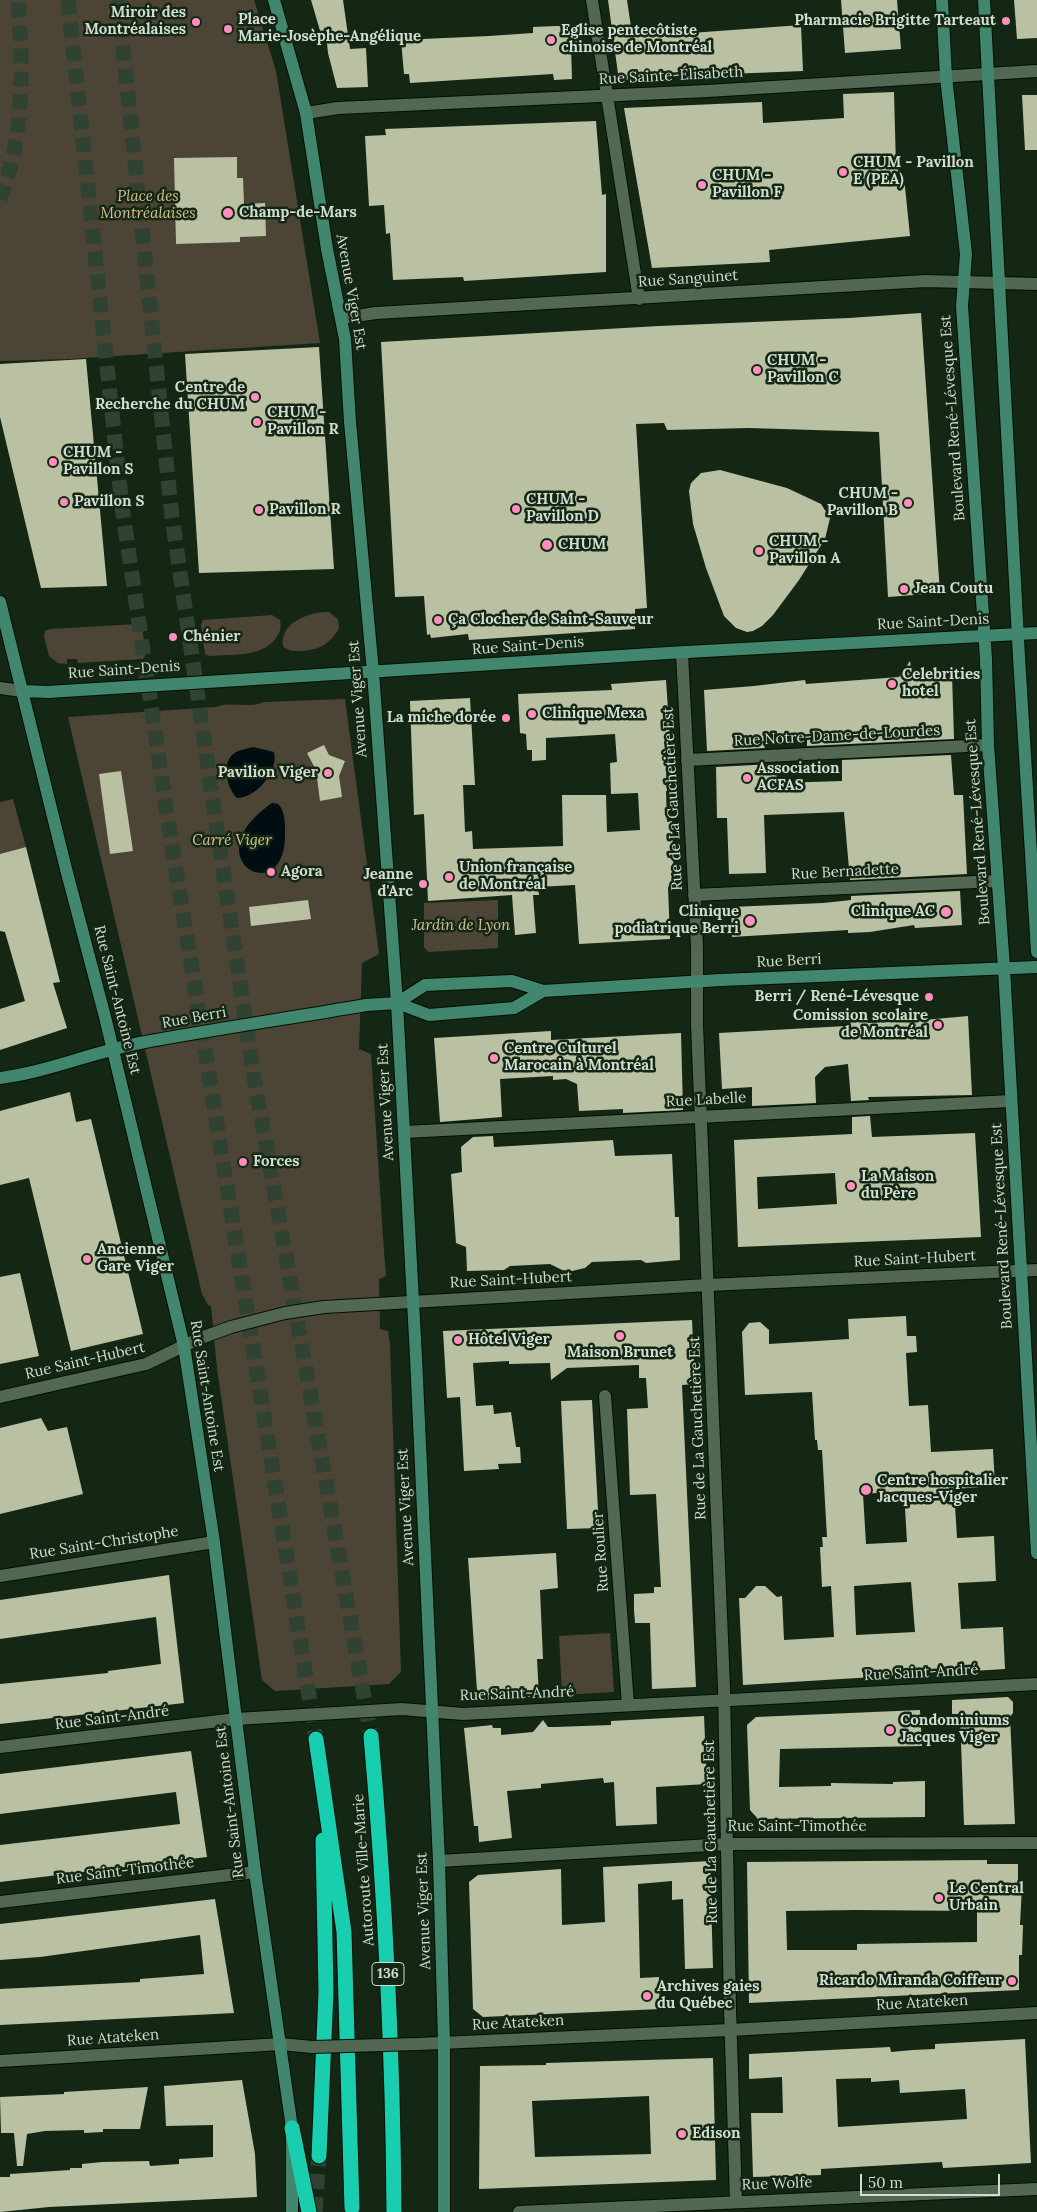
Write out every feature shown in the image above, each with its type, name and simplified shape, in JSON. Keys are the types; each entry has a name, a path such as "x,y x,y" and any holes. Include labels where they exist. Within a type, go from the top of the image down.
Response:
{"highway":[{"name":"Autoroute Ville-Marie","path":"371,1736 387,1949 393,2100 394,2212"},
{"name":"Autoroute Ville-Marie","path":"316,1739 344,1932 352,2208"},
{"path":"319,2156 326,1992 323,1788"},
{"path":"292,2128 309,2212"}],"main road":[{"name":"Avenue Viger Est","path":"274,0 306,113 328,249 342,318 372,672 397,1003 432,1711 439,1861 444,2042 444,2212"},
{"name":"Boulevard René-Lévesque Est","path":"942,0 946,77 966,254 962,281 962,306 984,636 988,745 1004,968 1037,1553"},
{"path":"984,0 998,283 1037,952"},
{"name":"Rue Saint-Antoine Est","path":"0,602 113,1049 184,1346 214,1542 255,1872 292,2128 292,2212"},
{"name":"Rue Saint-Denis","path":"22,691 48,692 1037,633"},
{"name":"Rue Berri","path":"397,1003 425,985 512,981 544,991 698,982 1037,967"},
{"name":"Rue Berri","path":"0,1078 32,1072 113,1049 366,1005 397,1003 429,1015 514,1008 544,991"}],"street":[{"path":"592,0 639,299"},
{"name":"Rue Sainte-Élisabeth","path":"306,113 338,108 1037,71"},
{"name":"Rue Sanguinet","path":"342,318 376,313 926,281 1037,284"},
{"name":"Rue de La Gauchetière Est","path":"682,653 698,982 725,1699 730,2030 736,2202"},
{"path":"0,688 22,691"},
{"name":"Rue Notre-Dame-de-Lourdes","path":"687,760 988,745"},
{"name":"Rue Bernadette","path":"694,895 997,880"},
{"name":"Rue Labelle","path":"404,1132 1011,1101"},
{"name":"Rue Saint-Hubert","path":"0,1397 146,1364 231,1327 285,1313 324,1307 708,1285 1037,1270"},
{"name":"Rue Roulier","path":"605,1396 628,1705"},
{"name":"Rue Saint-Christophe","path":"0,1576 214,1542"},
{"name":"Rue Saint-André","path":"0,1747 236,1719 402,1709 463,1714 1037,1684"},
{"name":"Rue Saint-Timothée","path":"439,1861 728,1844 1037,1843"},
{"name":"Rue Saint-Timothée","path":"0,1902 255,1872"},
{"name":"Rue Atateken","path":"0,2061 281,2044 312,2047 418,2044 730,2030 1037,2013"},
{"name":"Rue Wolfe","path":"519,2212 1037,2189"}],"green space":[{"name":"Place des Montréalaises","path":"0,0 254,0 276,71 320,343 68,359 0,361"},
{"path":"321,612 329,612 338,619 339,628 327,643 305,651 290,650 283,646 283,638 286,631 297,620"},
{"path":"272,615 280,620 281,626 278,635 265,648 238,655 209,656 205,654 201,625 203,620"},
{"path":"138,624 142,627 146,654 143,659 78,663 77,659 67,659 67,664 58,663 49,656 44,636 45,631 50,629"},
{"name":"Carré Viger","path":"345,699 379,954 362,963 359,1049 371,1054 386,1276 379,1279 380,1329 388,1331 390,1344 401,1672 389,1684 275,1691 262,1680 217,1368 211,1306 208,1305 202,1294 68,717 216,707 222,705 252,705 264,702"},
{"path":"13,799 26,847 0,854 0,802"},
{"name":"Jardin de Lyon","path":"498,900 498,948 428,952 424,947 424,903"},
{"path":"610,1633 614,1692 562,1695 559,1636"}],"shaded area":[{"path":"253,747 274,752 273,767 270,775 258,788 244,797 237,798 231,790 227,778 228,761 236,752"},
{"path":"272,803 278,804 281,807 284,819 285,837 281,859 271,870 259,873 248,868 240,857 240,842 250,823"}],"building":[{"path":"311,0 343,0 350,49 366,48 368,87 337,88 328,53 326,34 321,34"},
{"path":"608,0 627,0 632,34 691,33 801,25 803,71 656,77 619,81"},
{"path":"841,0 897,0 901,49 845,53"},
{"path":"1014,0 1037,0 1037,38 1017,39"},
{"path":"579,25 580,46 571,46 572,79 554,80 553,74 410,83 409,74 404,74 401,40 533,33 533,27"},
{"path":"894,92 896,167 904,177 910,236 769,250 770,262 652,268 624,108 762,102 763,123 844,118 843,94"},
{"path":"1022,95 1037,95 1037,150 1025,150"},
{"path":"596,121 602,195 606,194 606,272 464,281 463,277 393,280 390,233 386,234 384,205 369,206 365,136 386,135 385,129"},
{"path":"237,157 237,178 243,178 244,204 265,203 266,236 240,237 240,242 176,244 174,158"},
{"name":"CHUM - Pavillon D","path":"921,313 940,593 888,597 879,432 749,428 667,430 664,423 636,424 647,608 635,609 635,629 469,640 468,634 431,638 430,634 427,635 424,596 395,597 381,342"},
{"name":"CHUM - Pavillon R","path":"319,347 334,569 199,573 185,354"},
{"name":"CHUM - Pavillon S","path":"86,359 107,586 41,588 0,417 0,364"},
{"name":"CHUM - Pavillon A","path":"720,470 787,488 821,504 830,518 825,539 799,580 773,615 762,626 753,631 747,632 736,628 724,616 706,568 693,524 689,491 691,483 701,473"},
{"path":"910,661 912,675 952,674 954,739 807,746 807,740 762,741 765,748 707,751 704,690 805,680 806,684 899,677"},
{"path":"666,680 672,769 666,770 667,822 672,821 674,886 668,887 670,939 579,944 575,885 538,887 539,895 533,895 536,933 515,935 512,895 428,901 424,814 414,815 410,701 470,698 475,785 463,785 465,832 472,831 473,849 563,846 562,795 606,795 607,832 640,830 638,793 611,794 610,763 617,762 615,734 546,738 546,760 532,761 532,750 527,750 526,734 520,733 518,694 612,690 611,684"},
{"name":"Pavilion Viger","path":"324,745 329,755 345,761 339,776 342,797 320,801 316,770 307,753"},
{"path":"951,755 954,795 963,795 967,874 850,880 844,812 764,815 766,873 729,874 727,818 717,818 716,767 773,764 779,783 842,781 842,760"},
{"path":"121,771 133,851 110,854 99,774"},
{"path":"26,847 60,982 53,983 67,1028 0,1050 0,1009 25,1001 5,932 0,931 0,854"},
{"path":"960,891 962,925 915,928 914,925 870,932 848,933 848,930 732,937 731,907 823,903 851,900 851,896"},
{"path":"308,900 311,919 251,926 249,907"},
{"path":"968,1016 972,1095 868,1097 869,1100 851,1101 848,1064 825,1067 815,1077 816,1103 752,1106 752,1087 722,1089 719,1033 846,1026 846,1023 868,1021 868,1023 913,1021"},
{"path":"551,1031 551,1040 681,1033 683,1110 623,1113 623,1109 579,1111 577,1084 566,1079 553,1080 553,1076 500,1079 502,1117 440,1122 434,1038"},
{"name":"Ancienne Gare Viger","path":"70,1092 76,1122 91,1119 143,1334 71,1351 29,1178 0,1185 0,1111"},
{"name":"La Maison du Père","path":"870,1116 872,1137 975,1133 981,1237 738,1247 734,1140 852,1134 852,1117","holes":["835,1173 837,1204 758,1209 757,1177"]},
{"path":"493,1136 494,1147 613,1140 615,1156 672,1154 675,1217 679,1217 680,1260 646,1263 641,1260 592,1262 585,1268 572,1271 562,1270 550,1264 510,1266 504,1270 467,1271 466,1247 456,1243 451,1174 462,1172 461,1147 473,1137"},
{"path":"20,1273 39,1356 0,1364 0,1277"},
{"path":"906,1316 907,1336 916,1336 917,1352 906,1353 909,1406 928,1405 931,1452 993,1449 995,1486 954,1489 957,1538 994,1536 996,1581 958,1583 961,1629 1003,1627 1005,1669 743,1685 739,1598 745,1598 756,1586 765,1586 777,1597 782,1596 784,1640 834,1637 831,1586 822,1587 820,1547 823,1547 822,1537 827,1537 822,1450 818,1450 817,1440 815,1440 812,1392 745,1395 742,1332 749,1323 760,1322 769,1330 769,1344 849,1339 848,1319","holes":["904,1491 907,1542 866,1544 863,1494","911,1582 915,1632 856,1635 854,1586"]},
{"path":"692,1320 695,1384 682,1385 696,1687 652,1689 650,1623 635,1623 634,1610 634,1594 654,1593 654,1587 661,1587 656,1494 630,1495 627,1409 648,1408 646,1378 639,1378 639,1365 567,1368 551,1380 550,1363 509,1364 509,1361 473,1363 476,1406 493,1405 494,1414 511,1412 516,1447 520,1447 521,1463 498,1464 499,1469 464,1471 460,1397 447,1398 443,1331"},
{"path":"592,1400 599,1528 567,1529 561,1401"},
{"path":"41,1418 48,1431 67,1427 83,1494 0,1514 0,1428"},
{"path":"556,1553 558,1588 540,1590 543,1659 537,1659 539,1696 483,1700 477,1691 468,1558"},
{"path":"169,1575 184,1703 0,1724 0,1684 108,1673 108,1671 161,1664 156,1617 0,1639 0,1600"},
{"path":"1008,1697 1013,1702 1013,1713 1010,1717 1015,1824 964,1825 960,1714 952,1714 952,1700"},
{"path":"920,1710 922,1746 780,1749 779,1787 831,1786 831,1783 893,1784 893,1782 925,1781 925,1817 758,1819 750,1810 747,1725 756,1717"},
{"path":"704,1716 707,1784 656,1787 657,1824 616,1826 614,1782 604,1783 603,1778 541,1784 541,1788 507,1791 512,1838 479,1842 478,1826 474,1826 464,1728 492,1725 493,1728 501,1728 501,1735 533,1732 543,1720 548,1727 555,1727 611,1725 611,1721"},
{"path":"191,1751 207,1857 0,1882 0,1845 180,1824 176,1792 0,1814 0,1774"},
{"path":"987,1860 987,1864 1018,1864 1018,1885 1022,1885 1020,1925 1023,1925 1022,1955 1019,1955 1019,1990 749,2003 747,1862","holes":["786,1911 977,1911 977,1942 857,1944 857,1950 787,1950"]},
{"path":"710,1861 713,1968 685,1969 683,1899 672,1900 672,1881 638,1884 640,1978 659,1977 660,2009 483,2017 473,2009 469,1882 478,1875 561,1869 562,1925 605,1922 603,1867"},
{"path":"215,1899 234,2013 0,2025 0,1989 140,1982 140,1979 204,1974 200,1935 40,1957 0,1960 0,1924"},
{"path":"1025,2039 1031,2163 943,2168 942,2162 821,2169 821,2175 753,2177 751,2113 783,2113 782,2077 749,2079 749,2054 890,2047 891,2052 935,2049 935,2044","holes":["871,2078 871,2082 899,2080 900,2093 965,2089 967,2119 838,2127 836,2079"]},
{"name":"Edison","path":"713,2058 716,2180 479,2189 480,2066 546,2065 546,2063","holes":["649,2096 651,2154 535,2157 532,2101"]},
{"path":"242,2080 255,2154 257,2197 49,2207 0,2212 0,2177 10,2177 10,2174 70,2170 70,2168 82,2168 82,2164 102,2162 149,2161 150,2166 179,2164 179,2159 213,2157 213,2125 166,2126 164,2086"},
{"path":"148,2087 140,2129 103,2129 103,2132 84,2133 84,2130 45,2131 27,2134 23,2166 17,2166 14,2133 1,2133 0,2097"}],"tunnel":[{"path":"0,199 8,175 18,125 21,76 18,0"},
{"path":"68,0 122,507 167,814 316,1739"},
{"path":"118,0 172,517 214,809 254,1077 371,1736"},
{"path":"315,2212 319,2156"}],"place":[{"name":"Pharmacie Brigitte Tarteaut","path":"1006,21"},
{"name":"Miroir des Montréalaises","path":"196,22"},
{"name":"Place Marie-Josèphe-Angélique","path":"228,29"},
{"name":"Eglise pentecôtiste chinoise de Montréal","path":"551,40"},
{"name":"CHUM - Pavillon E (PEA)","path":"843,172"},
{"name":"CHUM - Pavillon F","path":"702,185"},
{"name":"Champ-de-Mars","path":"228,213"},
{"name":"CHUM - Pavillon C","path":"757,370"},
{"name":"Centre de Recherche du CHUM","path":"255,397"},
{"name":"CHUM - Pavillon R","path":"257,422"},
{"name":"CHUM - Pavillon S","path":"53,462"},
{"name":"Pavillon S","path":"64,502"},
{"name":"CHUM - Pavillon B","path":"908,503"},
{"name":"CHUM - Pavillon D","path":"516,509"},
{"name":"Pavillon R","path":"259,510"},
{"name":"CHUM","path":"547,545"},
{"name":"CHUM - Pavillon A","path":"759,551"},
{"name":"Jean Coutu","path":"904,589"},
{"name":"Ça Clocher de Saint-Sauveur","path":"438,620"},
{"name":"Chénier","path":"173,637"},
{"name":"Celebrities hotel","path":"892,684"},
{"name":"Clinique Mexa","path":"532,714"},
{"name":"La miche dorée","path":"506,718"},
{"name":"Pavilion Viger","path":"328,773"},
{"name":"Association ACFAS","path":"747,778"},
{"name":"Agora","path":"271,872"},
{"name":"Union française de Montréal","path":"449,877"},
{"name":"Jeanne d'Arc","path":"423,884"},
{"name":"Clinique AC","path":"946,912"},
{"name":"Clinique podiatrique Berri","path":"750,921"},
{"name":"Berri / René-Lévesque","path":"929,997"},
{"name":"Comission scolaire de Montréal","path":"938,1025"},
{"name":"Centre Culturel Marocain à Montréal","path":"494,1058"},
{"name":"Forces","path":"243,1162"},
{"name":"La Maison du Père","path":"851,1186"},
{"name":"Ancienne Gare Viger","path":"87,1259"},
{"name":"Maison Brunet","path":"620,1336"},
{"name":"Hôtel Viger","path":"458,1340"},
{"name":"Centre hospitalier Jacques-Viger","path":"866,1490"},
{"name":"Condominiums Jacques Viger","path":"890,1730"},
{"name":"Le Central Urbain","path":"939,1898"},
{"name":"Ricardo Miranda Coiffeur","path":"1012,1981"},
{"name":"Archives gaies du Québec","path":"647,1996"},
{"name":"Edison","path":"682,2134"}]}
